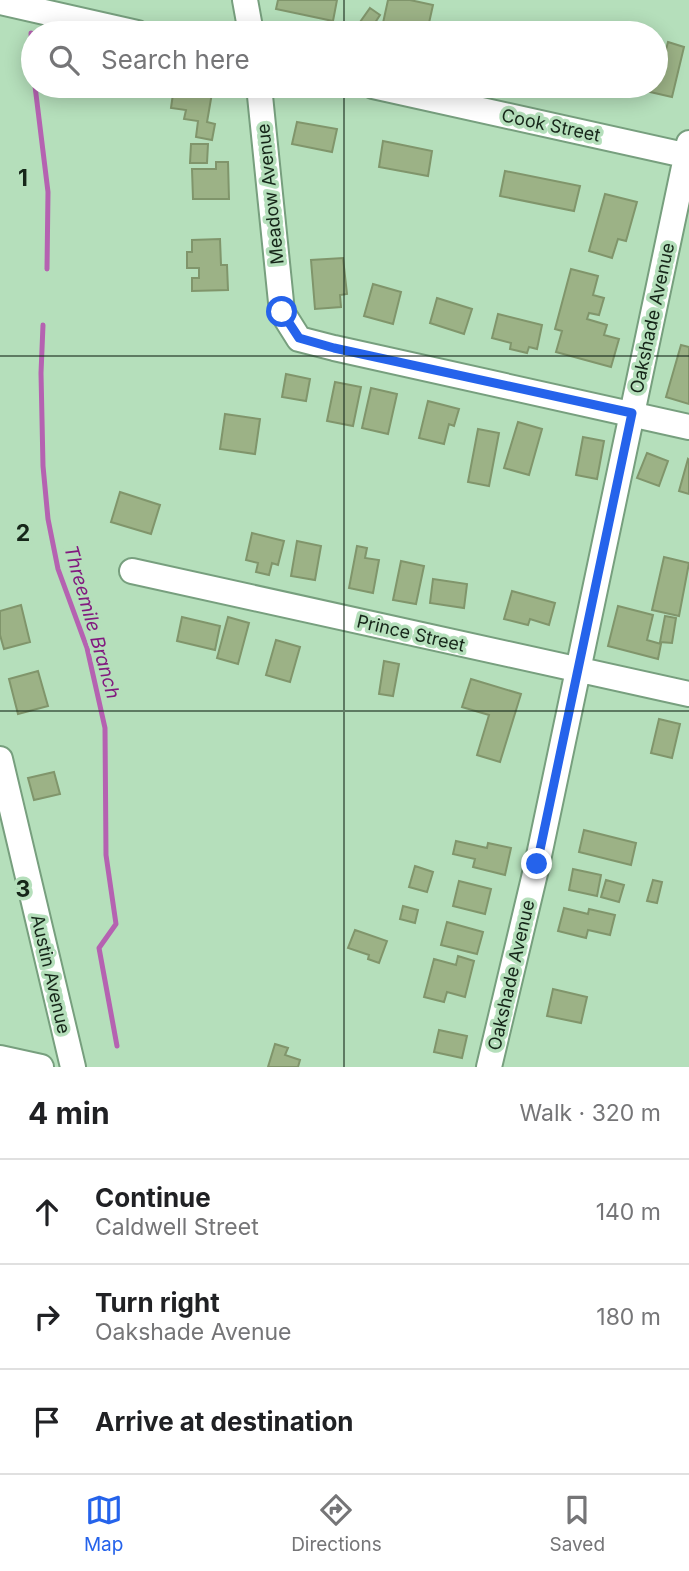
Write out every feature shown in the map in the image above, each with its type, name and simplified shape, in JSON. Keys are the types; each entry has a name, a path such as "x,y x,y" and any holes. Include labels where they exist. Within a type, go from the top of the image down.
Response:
{"street":[{"path":"245,0 249,21"},
{"path":"0,2 85,21"},
{"name":"Meadow Avenue","path":"259,98 282,312 299,338 632,413"},
{"name":"Cook Street","path":"431,98 688,151"},
{"name":"Oakshade Avenue","path":"489,1067 537,864 688,151"},
{"path":"632,413 689,426"},
{"name":"Prince Street","path":"132,571 689,694"},
{"name":"Austin Avenue","path":"0,759 73,1067"},
{"path":"0,1058 41,1067"}],"building":[{"path":"278,0 337,0 333,21 276,9"},
{"path":"388,0 410,0 433,5 429,21 383,21"},
{"path":"370,8 380,15 376,21 361,21"},
{"path":"668,42 684,47 672,97 668,96"},
{"path":"172,98 211,98 207,122 215,124 212,140 196,137 198,121 184,119 186,110 171,108"},
{"path":"297,122 337,129 332,152 292,144"},
{"path":"383,141 432,151 428,176 379,167"},
{"path":"191,144 208,144 207,163 190,163"},
{"path":"216,162 228,162 229,199 193,199 192,169 216,169"},
{"path":"505,171 580,186 574,211 500,196"},
{"path":"605,194 637,202 626,241 618,239 612,258 589,251"},
{"path":"220,239 221,265 227,265 228,290 192,291 192,278 199,278 199,268 187,268 187,252 192,252 192,240"},
{"path":"343,258 347,294 340,295 341,307 315,309 311,260"},
{"path":"571,269 598,276 593,295 604,298 599,315 589,313 587,319 607,325 604,335 619,339 611,367 556,352 562,331 555,329"},
{"path":"373,284 401,292 393,324 364,316"},
{"path":"437,298 472,309 464,334 430,323"},
{"path":"498,314 542,325 537,349 529,347 527,353 510,349 511,343 492,338"},
{"path":"681,345 689,347 689,404 666,397"},
{"path":"286,374 310,379 306,401 282,397"},
{"path":"335,382 361,387 353,426 327,421"},
{"path":"371,388 397,394 388,434 362,428"},
{"path":"428,401 459,409 454,426 449,424 444,444 419,438"},
{"path":"225,414 260,419 255,454 220,449"},
{"path":"518,422 542,429 529,475 504,468"},
{"path":"478,429 499,433 489,486 468,482"},
{"path":"583,437 604,441 597,479 576,475"},
{"path":"647,453 668,461 659,486 637,478"},
{"path":"689,460 689,494 679,491"},
{"path":"120,492 160,505 151,534 111,522"},
{"path":"252,533 284,541 278,565 272,563 269,575 256,572 258,563 246,560"},
{"path":"297,541 321,546 315,580 291,576"},
{"path":"357,546 367,548 365,558 379,560 373,593 349,588"},
{"path":"664,557 689,563 679,616 652,610"},
{"path":"401,561 424,566 416,604 393,600"},
{"path":"433,579 467,584 464,608 430,603"},
{"path":"512,591 555,603 549,625 530,619 528,625 504,619"},
{"path":"21,605 30,642 4,649 0,635 0,611"},
{"path":"618,606 653,615 647,640 661,644 658,659 608,646"},
{"path":"665,616 676,618 672,643 660,642"},
{"path":"182,617 220,626 215,650 177,641"},
{"path":"228,617 249,623 238,664 217,658"},
{"path":"276,640 300,647 290,682 266,675"},
{"path":"384,661 399,664 393,696 379,694"},
{"path":"38,671 48,706 18,714 9,679"},
{"path":"471,679 521,694 500,762 477,755 489,715 462,707"},
{"path":"659,719 680,724 672,758 651,753"},
{"path":"54,772 60,794 34,800 28,778"},
{"path":"584,830 636,843 631,865 579,852"},
{"path":"456,841 487,848 488,843 511,848 505,875 473,867 475,859 453,854"},
{"path":"415,866 433,872 427,892 409,887"},
{"path":"573,869 601,875 597,896 569,890"},
{"path":"606,880 624,885 619,902 601,897"},
{"path":"653,880 662,882 657,903 647,901"},
{"path":"459,881 491,889 485,914 453,906"},
{"path":"403,906 418,910 415,923 400,919"},
{"path":"564,908 588,914 589,909 615,915 610,935 588,930 586,938 558,931"},
{"path":"447,922 483,932 477,954 441,945"},
{"path":"355,930 387,941 379,963 368,959 369,955 348,948"},
{"path":"458,956 474,961 465,997 447,992 444,1002 424,997 434,959 456,965"},
{"path":"553,989 587,997 581,1023 547,1016"},
{"path":"439,1030 467,1036 462,1058 434,1052"},
{"path":"275,1044 288,1048 285,1055 300,1060 298,1067 268,1067"}],"waterway":[{"name":"Threemile Branch","path":"36,98 48,192 47,269"},
{"name":"Threemile Branch","path":"43,325 43,466 48,519 58,569 87,648 105,728 106,855 116,924 99,948 117,1046"}],"route":[{"path":"282,312 299,338 632,413 537,864"}]}
